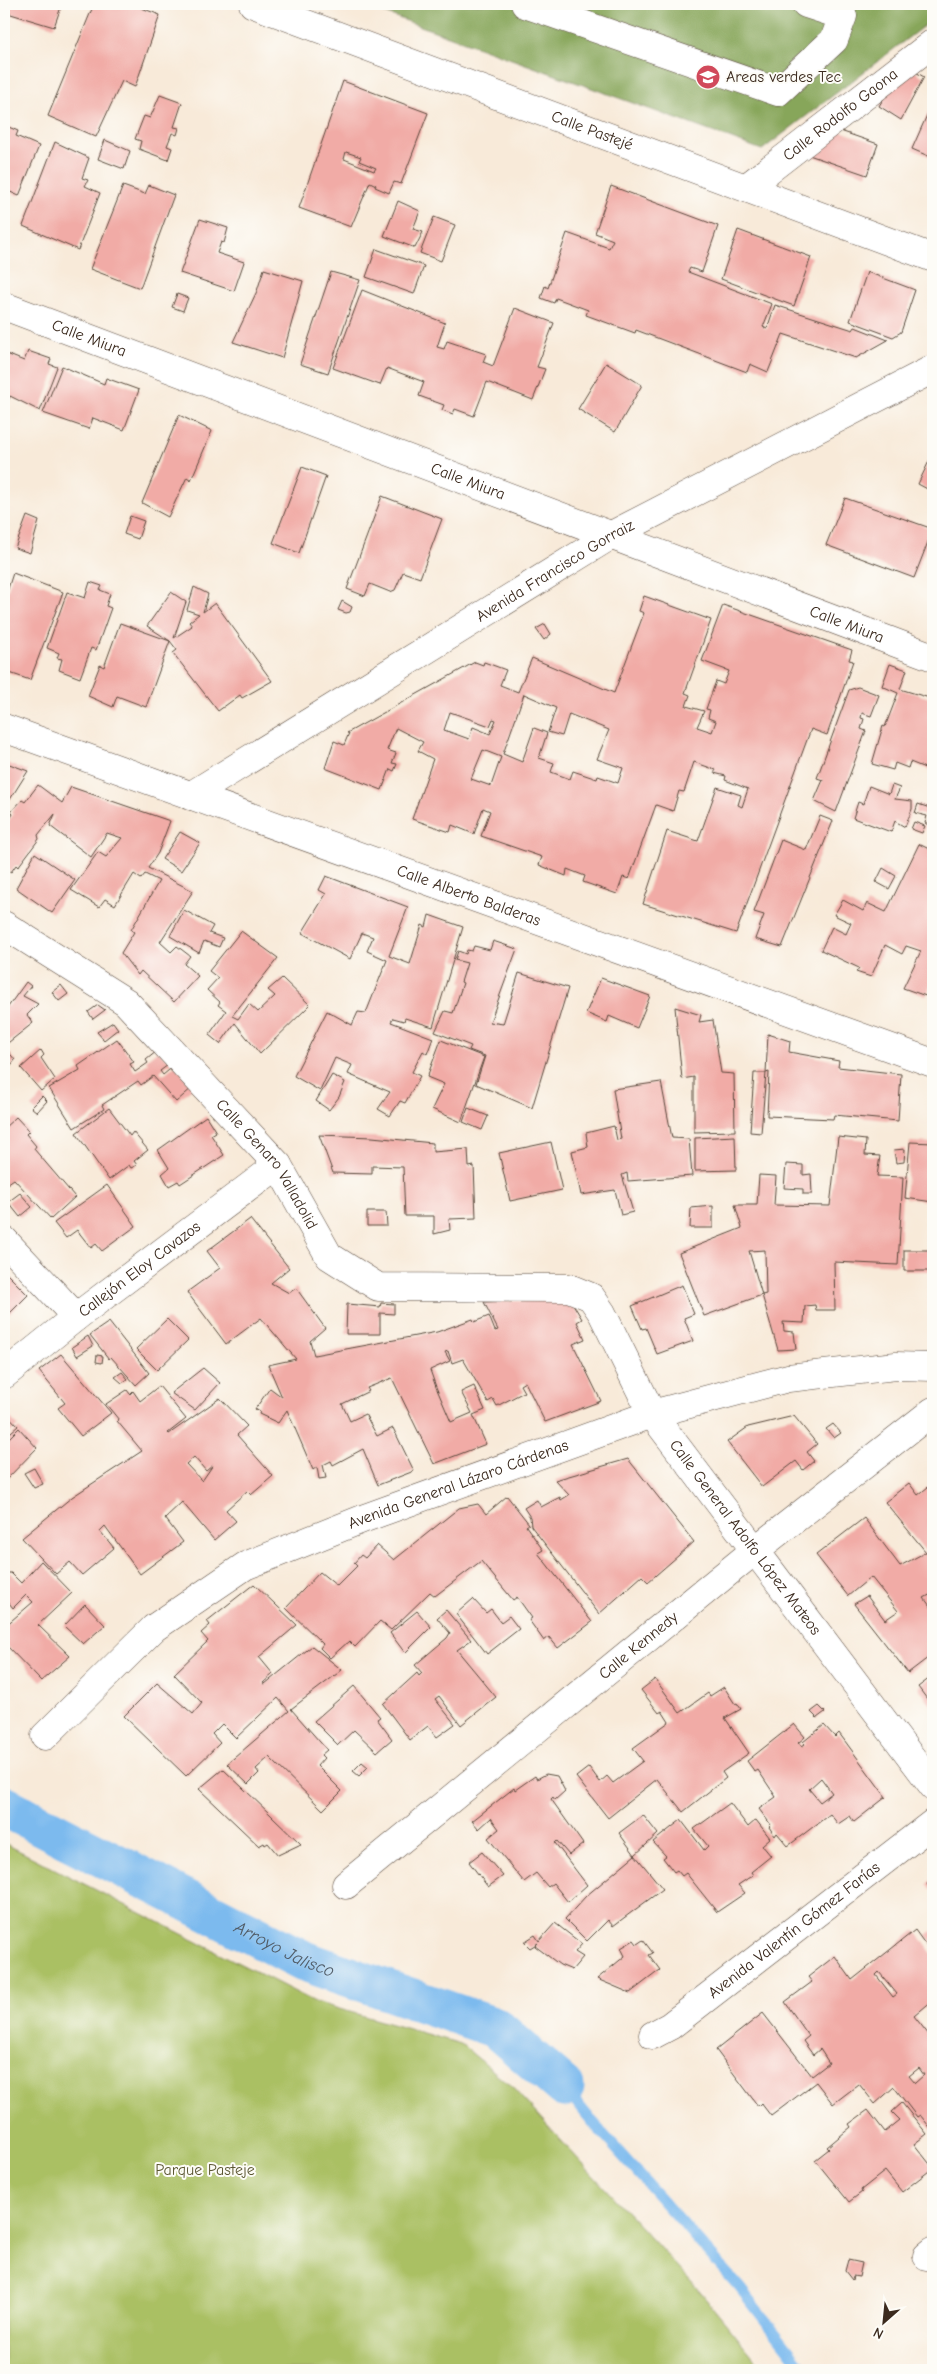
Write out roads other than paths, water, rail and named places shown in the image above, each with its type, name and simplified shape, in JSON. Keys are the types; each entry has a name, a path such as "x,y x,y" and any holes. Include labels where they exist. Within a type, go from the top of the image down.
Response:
{"street":[{"name":"Calle Pastejé","path":"253,4 933,258"},
{"path":"525,4 778,92 834,40 843,16 806,4"},
{"name":"Calle Rodolfo Gaona","path":"747,187 933,43"},
{"name":"Calle Miura","path":"4,306 933,657"},
{"name":"Avenida Francisco Gorraiz","path":"190,796 610,536 933,369"},
{"name":"Calle Alberto Balderas","path":"4,728 933,1063"},
{"name":"Calle Genaro Valladolid","path":"4,925 126,1002 278,1166 329,1256 378,1287 569,1288"},
{"name":"Callejón Eloy Cavazos","path":"4,1375 76,1317 278,1166"},
{"path":"4,1240 76,1317"},
{"name":"Calle General Adolfo López Mateos","path":"569,1288 591,1297 602,1313 652,1414 933,1786"},
{"name":"Avenida General Lázaro Cárdenas","path":"45,1736 154,1628 244,1566 365,1518 652,1414 788,1378 896,1366 933,1367"},
{"name":"Calle Kennedy","path":"346,1885 754,1551 933,1411"},
{"name":"Avenida Valentín Gómez Farías","path":"653,2035 670,2026 933,1823"}],"waterway":[{"name":"Arroyo Jalisco","path":"4,1806 304,1961 496,2028 564,2087"},
{"path":"564,2087 595,2125 740,2288 804,2370"}],"place":[{"name":"Areas verdes Tec","path":"708,77"}],"park label":[{"name":"Parque Pasteje","path":"205,2170"}]}
